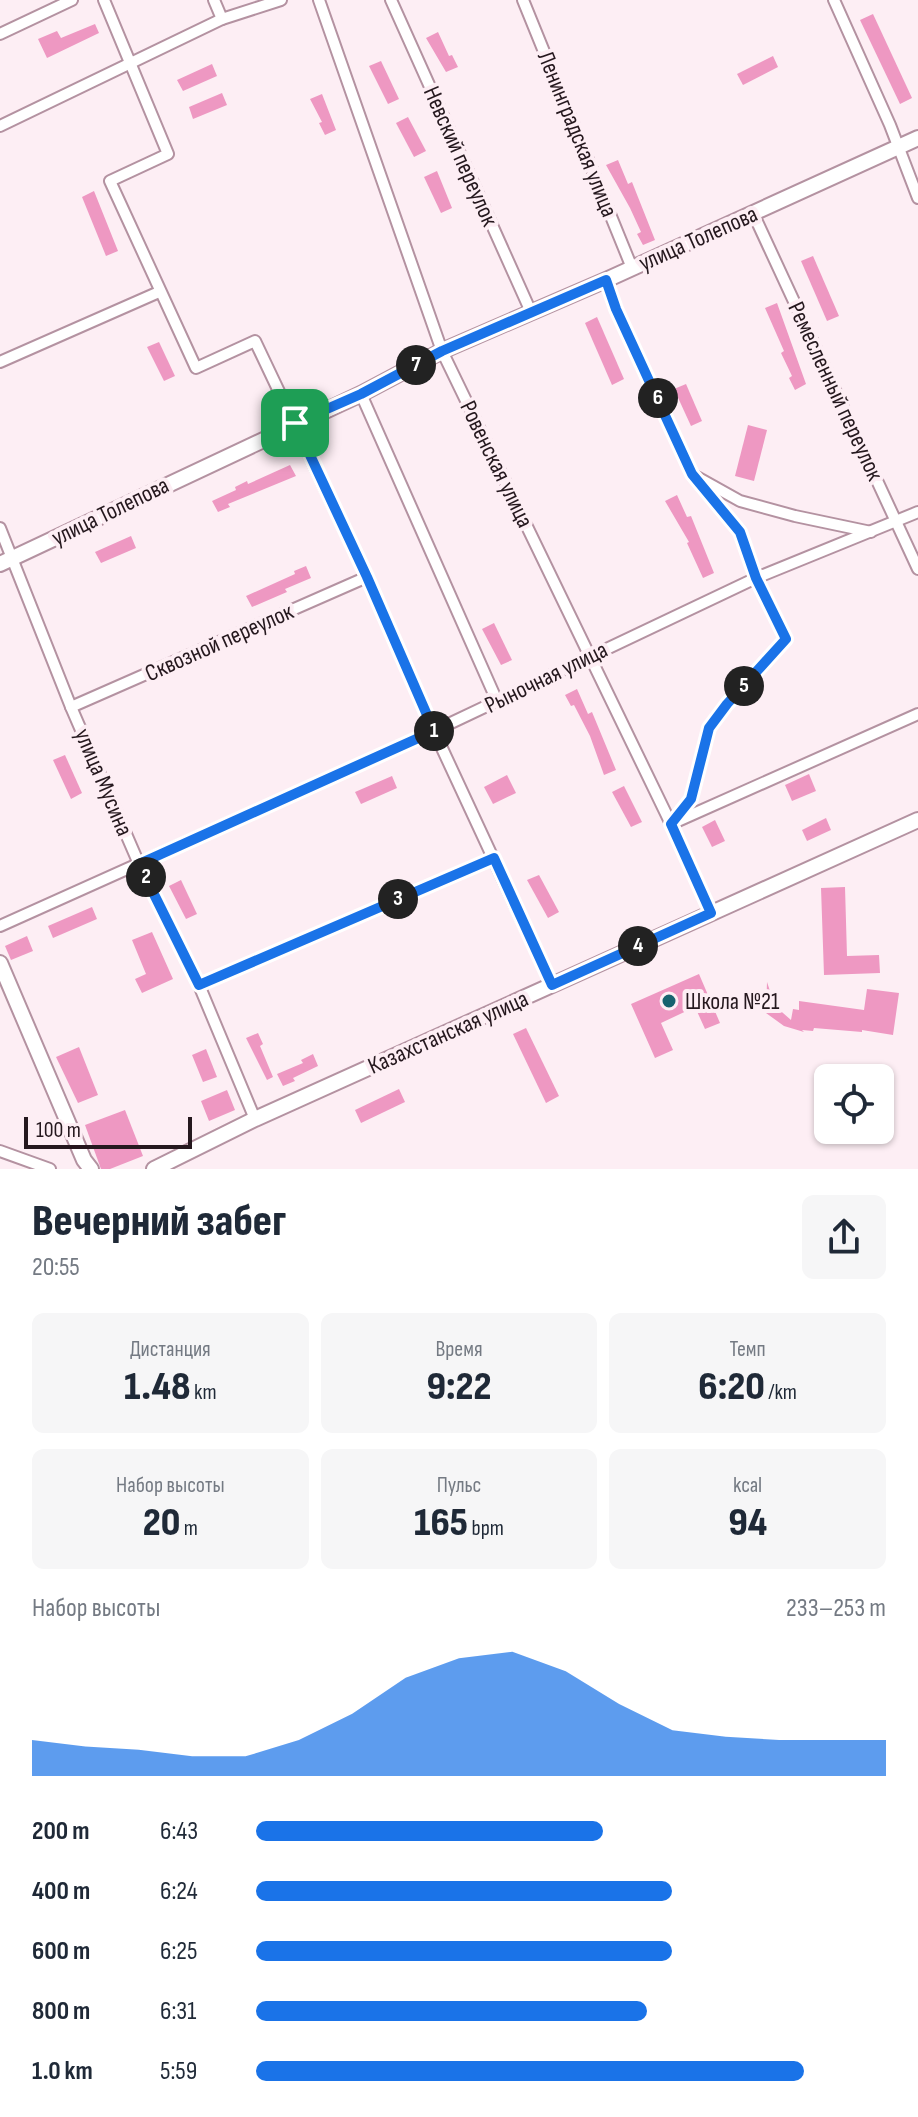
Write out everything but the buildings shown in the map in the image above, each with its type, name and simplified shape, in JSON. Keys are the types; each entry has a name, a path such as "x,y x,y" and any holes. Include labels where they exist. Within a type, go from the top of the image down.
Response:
{"street":[{"path":"0,34 72,0"},
{"path":"104,0 168,154 110,181 159,292 196,368 255,341 367,577 434,731 552,985"},
{"path":"214,0 222,19"},
{"path":"0,126 222,19 281,0"},
{"name":"Ровенская улица","path":"319,0 442,351 711,913"},
{"name":"Невский переулок","path":"391,0 531,312"},
{"name":"Ленинградская улица","path":"523,0 632,268"},
{"path":"834,0 890,125 896,148 918,198"},
{"name":"улица Толепова","path":"6,561 361,394 442,351 918,138"},
{"name":"Ремесленный переулок","path":"753,213 918,569"},
{"path":"606,280 616,309 692,474 740,532 756,578 786,639 709,728 691,799 671,824"},
{"path":"1,359 159,292"},
{"path":"361,394 497,701"},
{"path":"692,474 740,501 871,532"},
{"name":"Рыночная улица","path":"0,926 434,731 756,578 918,512"},
{"name":"улица Мусина","path":"0,528 6,561 139,864 199,985 255,1119"},
{"name":"Сквозной переулок","path":"71,707 367,577"},
{"path":"671,824 918,714"},
{"name":"Казахстанская улица","path":"154,1169 255,1119 918,820"},
{"path":"199,985 494,858"},
{"path":"0,963 84,1160 91,1169"},
{"path":"0,1151 50,1169"}],"place":[{"name":"Школа №21","path":"669,1001"}],"route":[{"path":"606,280 616,309 692,474 740,532 756,578 786,639 709,728 691,799 671,824 711,913 552,985 494,858 199,985 139,864 434,731 295,423 361,394 442,351 606,280"}]}
